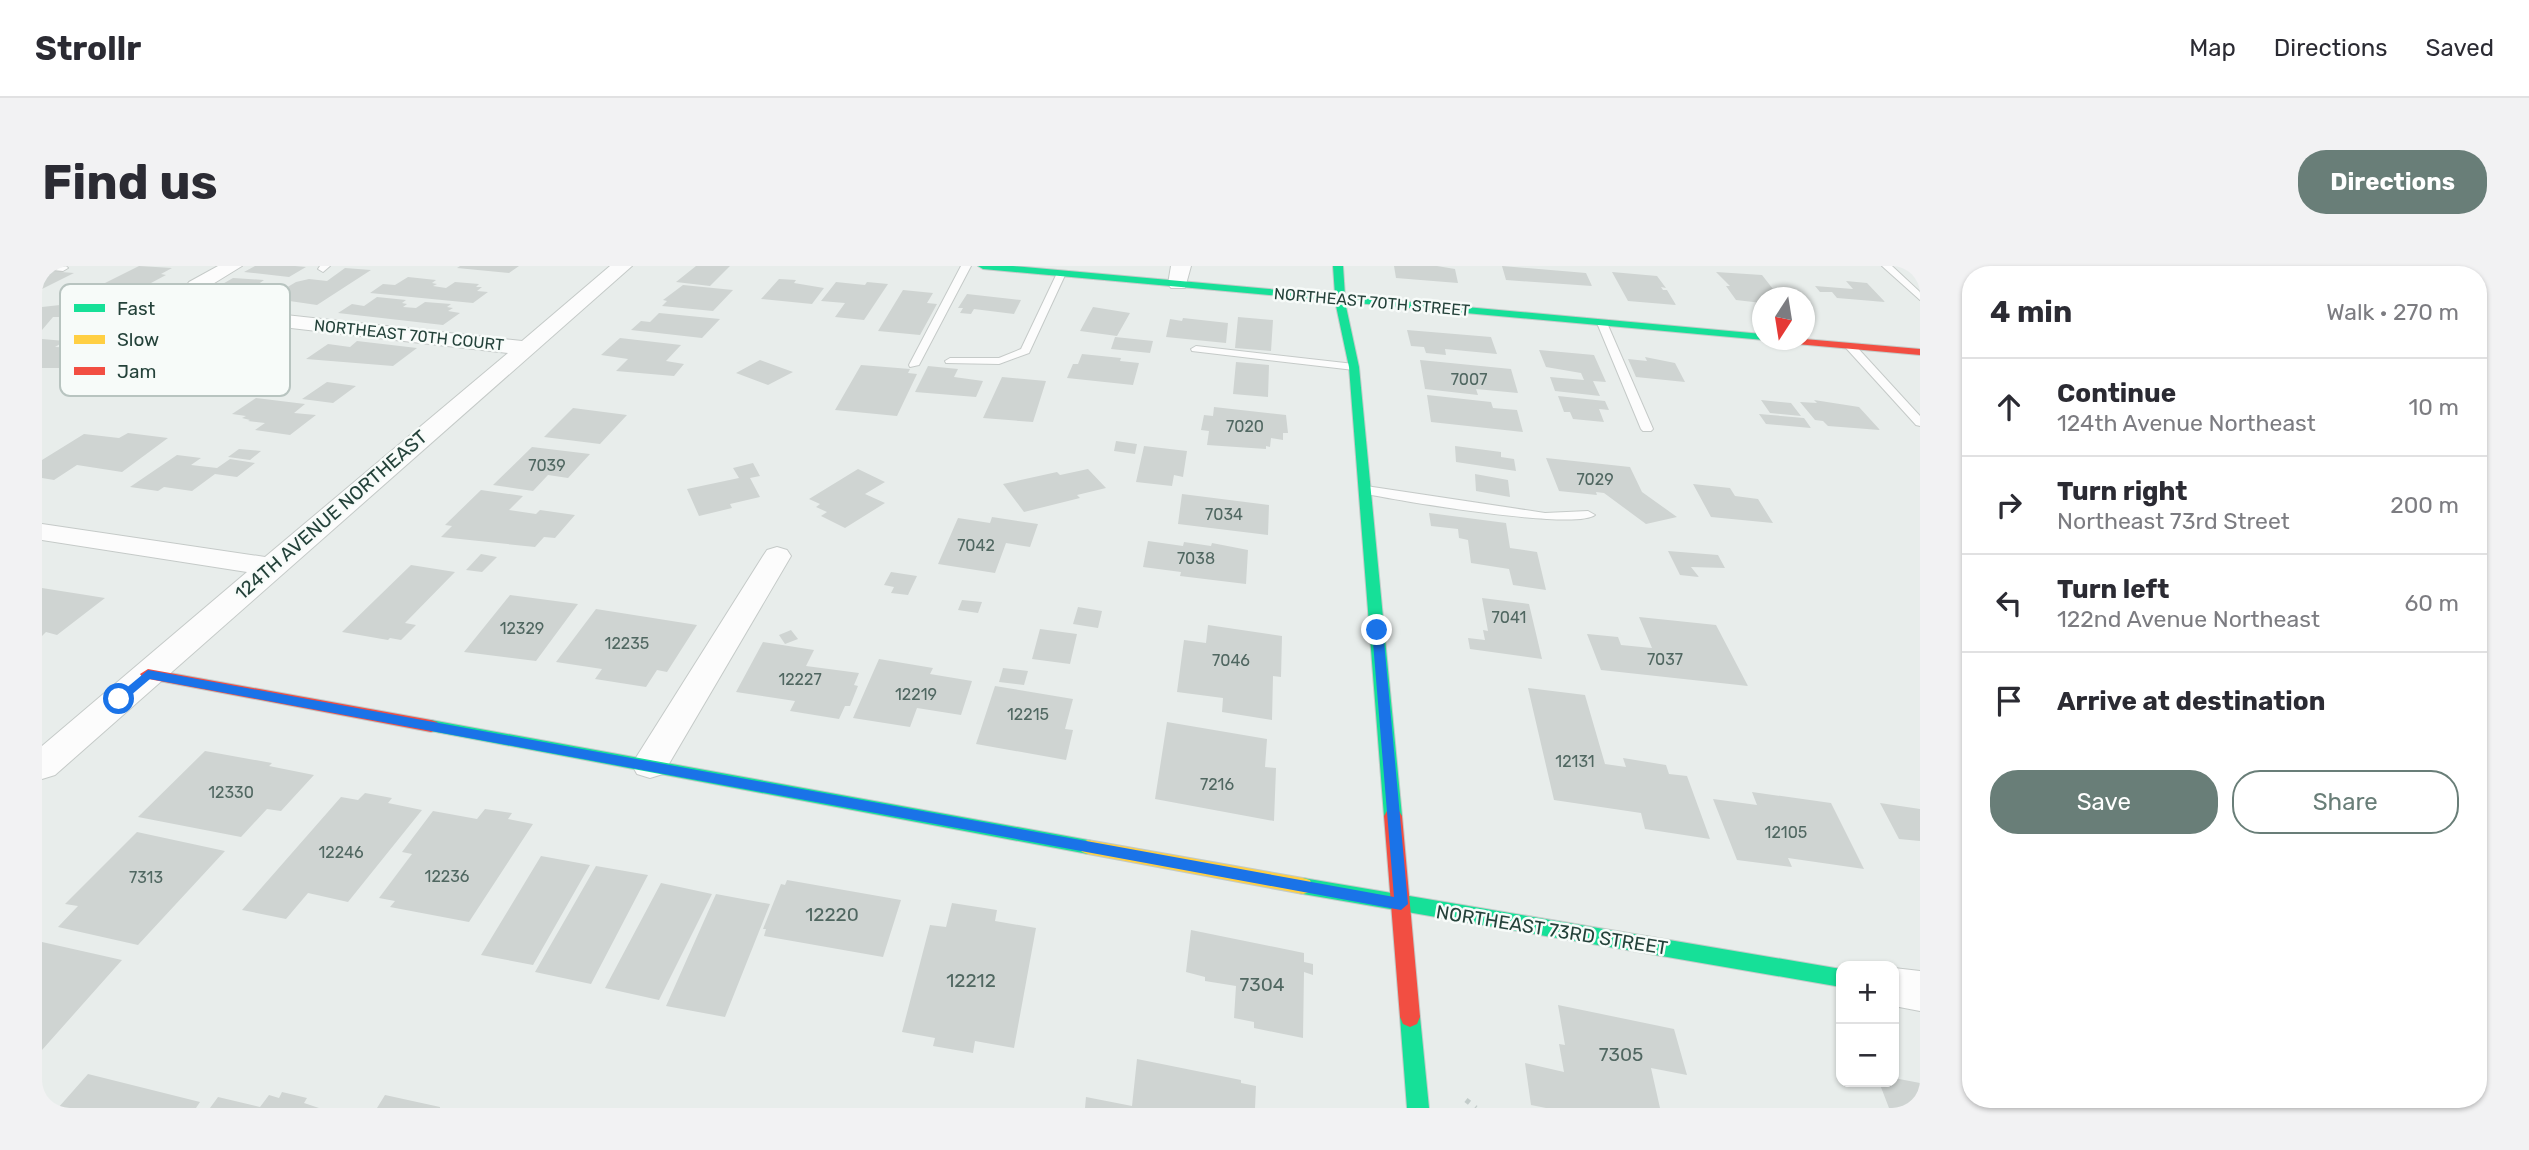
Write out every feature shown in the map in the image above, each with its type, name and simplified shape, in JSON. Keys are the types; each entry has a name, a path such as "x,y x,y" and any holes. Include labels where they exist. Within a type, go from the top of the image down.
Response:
{"street":[{"path":"200,284 232,266"},
{"name":"124TH AVENUE NORTHEAST","path":"42,766 622,266"},
{"name":"NORTHEAST 70TH STREET","path":"982,266 1061,273 1180,275 1341,299 1752,336"},
{"path":"1338,266 1341,314 1354,367 1366,490 1418,1108"},
{"name":"NORTHEAST 70TH COURT","path":"290,322 526,348"},
{"path":"1815,343 1920,352"},
{"path":"42,532 271,567"},
{"path":"650,765 777,556"},
{"name":"NORTHEAST 73RD STREET","path":"148,674 1401,904 1836,977"},
{"path":"1899,988 1920,991"}],"lane":[{"path":"43,266 63,268"},
{"path":"914,365 966,266"},
{"path":"1887,266 1920,297"},
{"path":"950,361 997,360 1017,357 1025,351 1061,273"},
{"path":"1602,323 1647,429"},
{"path":"1850,346 1920,423"},
{"path":"1196,349 1354,367"},
{"path":"1366,490 1545,517 1588,515"}],"building":[{"path":"139,266 172,268 161,274 166,275 151,283 168,284 103,284"},
{"path":"255,266 306,267 289,277 244,272"},
{"path":"519,266 509,273 457,268"},
{"path":"696,266 730,266 710,286 676,282"},
{"path":"1394,266 1437,266 1455,269 1458,283 1396,278"},
{"path":"1502,266 1586,273 1592,286 1506,280"},
{"path":"345,268 371,270 317,305 290,301 290,286 296,282 309,279 327,281"},
{"path":"47,269 74,273 42,289 42,271"},
{"path":"1612,272 1657,276 1666,288 1661,287 1667,290 1676,305 1628,301"},
{"path":"1716,272 1762,275 1771,287 1752,287 1752,302 1736,300 1726,286 1730,286"},
{"path":"408,277 436,280 432,283 437,284 433,286 446,288 455,282 479,284 476,287 482,287 477,291 488,292 473,303 370,293 383,284 395,285"},
{"path":"233,278 264,280 258,284 223,284"},
{"path":"779,279 796,280 794,283 824,288 812,304 761,299"},
{"path":"1846,281 1867,283 1885,302 1837,298 1832,292 1820,292 1815,286 1853,289"},
{"path":"836,282 888,284 864,320 835,317 845,303 821,301"},
{"path":"683,285 733,290 713,311 662,306 667,301 663,300"},
{"path":"903,290 933,293 927,303 937,304 920,335 878,331"},
{"path":"967,294 1021,300 1014,314 974,309 971,314 960,313 963,308 958,308"},
{"path":"377,297 406,300 402,303 407,304 403,307 416,308 425,302 451,304 447,307 453,308 448,311 460,313 443,325 338,313 352,304 364,306"},
{"path":"60,305 60,317 53,317 42,330 42,307"},
{"path":"1093,307 1130,313 1117,336 1080,331"},
{"path":"659,313 720,319 702,338 631,330 641,321 650,322"},
{"path":"1238,317 1273,320 1271,351 1235,348"},
{"path":"1183,318 1228,323 1226,343 1166,337 1170,319 1182,321"},
{"path":"1407,330 1491,337 1497,354 1445,349 1446,355 1426,353 1424,347 1411,346"},
{"path":"1115,337 1153,341 1150,353 1111,349"},
{"path":"620,338 681,345 666,361 684,364 674,376 616,371 628,359 601,355"},
{"path":"42,339 60,341 60,344 55,347 60,347 60,368 42,368"},
{"path":"357,341 417,348 393,366 306,359 328,344 350,347"},
{"path":"1539,350 1594,355 1606,382 1593,381 1600,396 1555,391 1550,377 1584,380 1581,373 1546,367"},
{"path":"1082,354 1121,358 1120,361 1139,363 1133,385 1067,378 1073,364 1078,364"},
{"path":"1645,357 1675,363 1685,382 1636,377 1628,359 1647,361"},
{"path":"760,360 793,372 768,385 736,373"},
{"path":"1420,360 1511,369 1518,393 1476,389 1478,395 1425,389"},
{"path":"1236,362 1269,365 1268,397 1233,394"},
{"path":"861,365 910,369 908,373 917,374 897,416 835,410"},
{"path":"928,366 958,369 954,377 983,381 976,397 915,392"},
{"path":"1002,377 1046,381 1033,422 983,418"},
{"path":"327,382 356,386 333,403 302,399"},
{"path":"1427,395 1491,402 1493,408 1517,410 1523,432 1431,422"},
{"path":"1558,396 1605,401 1609,410 1599,409 1604,422 1573,419 1570,412 1564,412"},
{"path":"256,398 305,404 294,413 316,415 290,435 255,430 265,423 248,421 250,420 242,418 246,416 232,414"},
{"path":"1761,400 1791,403 1801,416 1770,413"},
{"path":"1814,400 1859,407 1880,430 1828,426 1823,421 1815,420 1800,402 1817,403"},
{"path":"1214,407 1286,415 1288,433 1283,433 1283,440 1271,438 1270,447 1266,446 1266,449 1207,445 1209,431 1201,430 1204,415 1213,416"},
{"path":"573,408 627,415 600,444 544,437"},
{"path":"1759,414 1804,418 1811,428 1766,424"},
{"path":"128,433 168,438 122,472 77,465 54,480 42,478 42,460 84,434 119,438"},
{"path":"1116,441 1137,444 1135,454 1114,451"},
{"path":"1144,446 1187,451 1183,477 1174,475 1172,486 1136,482"},
{"path":"1455,446 1501,452 1501,457 1514,459 1516,471 1456,462"},
{"path":"532,447 590,454 568,478 548,475 533,491 493,485"},
{"path":"239,449 261,451 250,460 228,457"},
{"path":"177,455 201,458 191,465 217,468 230,459 255,463 237,477 215,474 192,491 164,487 158,491 130,487"},
{"path":"1546,458 1630,467 1642,492 1677,517 1646,524 1604,493 1596,492 1597,495 1559,491"},
{"path":"753,463 760,476 750,478 760,497 730,504 732,508 699,516 687,489 739,478 733,468"},
{"path":"858,469 885,482 865,494 885,503 845,528 821,516 827,512 816,507 820,504 809,499"},
{"path":"1088,469 1106,488 1077,495 1080,498 1024,512 1003,484 1057,472 1060,475"},
{"path":"1475,474 1508,480 1510,497 1476,491"},
{"path":"1693,484 1730,488 1735,496 1758,499 1773,523 1711,517"},
{"path":"481,490 523,496 509,510 536,514 540,510 575,515 555,538 544,537 535,547 441,537 452,526 445,525"},
{"path":"1182,494 1269,505 1268,535 1178,524"},
{"path":"1429,513 1506,523 1510,548 1537,552 1546,590 1513,585 1509,569 1471,563 1468,540 1459,538 1458,529 1431,526"},
{"path":"992,517 1038,524 1030,547 1006,543 995,573 938,564 958,518 990,523"},
{"path":"1148,541 1183,546 1184,542 1211,546 1212,543 1248,550 1246,584 1180,576 1181,572 1143,567"},
{"path":"1668,551 1718,555 1725,568 1691,567 1699,577 1680,575"},
{"path":"481,554 497,557 482,572 466,570"},
{"path":"411,565 455,572 405,623 416,625 401,640 342,632"},
{"path":"891,572 917,576 908,595 891,593 894,587 884,585"},
{"path":"42,588 105,598 57,635 46,632 42,636"},
{"path":"510,595 578,604 536,661 464,652"},
{"path":"1482,598 1529,604 1542,659 1470,649 1468,638 1485,640 1483,630 1488,631"},
{"path":"962,600 982,602 978,613 958,610"},
{"path":"1078,607 1102,611 1098,628 1073,624"},
{"path":"596,609 697,625 667,672 657,670 646,687 595,679 602,669 556,662"},
{"path":"1639,617 1716,625 1748,686 1601,670 1587,634 1618,637 1621,645 1652,648"},
{"path":"1208,625 1282,636 1281,677 1273,676 1272,720 1222,712 1223,698 1177,692 1184,640 1206,643"},
{"path":"1040,629 1077,634 1070,664 1032,659"},
{"path":"791,630 798,639 785,644 779,635"},
{"path":"763,642 814,650 806,666 859,673 854,685 858,686 850,706 845,706 839,719 790,711 795,701 736,692"},
{"path":"879,659 933,668 930,674 972,681 961,715 917,708 910,727 853,718"},
{"path":"1003,668 1028,671 1024,685 999,682"},
{"path":"995,686 1073,699 1065,729 1073,730 1066,760 976,744"},
{"path":"1528,688 1585,695 1605,764 1626,767 1623,758 1666,765 1669,774 1687,776 1710,839 1645,829 1641,813 1554,800"},
{"path":"1167,722 1267,739 1265,767 1276,768 1274,821 1155,799"},
{"path":"205,751 272,763 269,766 314,775 281,811 267,809 241,837 138,817"},
{"path":"1752,792 1831,803 1864,869 1788,858 1792,867 1737,860 1713,799 1757,805"},
{"path":"365,793 392,798 388,803 422,810 348,902 308,893 286,919 242,910 341,797 358,800"},
{"path":"1880,803 1920,809 1920,841 1899,839"},
{"path":"485,809 512,813 508,819 533,824 469,922 390,907 395,901 379,898 412,854 402,852 433,811 477,819"},
{"path":"137,832 225,851 138,945 58,927 78,906 65,904"},
{"path":"541,856 590,865 533,965 481,955"},
{"path":"596,866 648,875 591,984 535,972"},
{"path":"787,880 901,900 883,957 764,936 766,929 763,929 781,884 785,885"},
{"path":"661,883 712,894 659,1000 605,988"},
{"path":"716,894 770,904 725,1017 666,1006"},
{"path":"952,903 997,910 995,921 1036,928 1014,1048 975,1041 973,1053 933,1046 935,1038 902,1032 930,925 946,927"},
{"path":"1191,930 1304,953 1304,962 1313,964 1313,975 1304,972 1303,1038 1254,1028 1254,1022 1234,1018 1236,986 1205,981 1205,977 1186,972"},
{"path":"42,942 122,960 42,1050"},
{"path":"1558,1005 1674,1029 1687,1075 1651,1068 1660,1108 1546,1108 1531,1105 1525,1063 1564,1072 1559,1044 1565,1045"},
{"path":"1137,1059 1241,1080 1241,1083 1256,1086 1255,1108 1085,1108 1086,1097 1132,1106"},
{"path":"88,1074 200,1102 196,1108 58,1108"},
{"path":"1899,1079 1920,1083 1920,1108 1889,1108 1881,1087 1899,1087"},
{"path":"282,1092 307,1098 304,1103 319,1108 210,1108 218,1097 260,1107 269,1095 279,1098"},
{"path":"385,1095 440,1107 440,1108 377,1108"}],"traffic: fast":[{"path":"983,266 1752,336"},
{"path":"1338,266 1341,314 1354,367 1393,816"},
{"path":"431,726 1088,847"},
{"path":"1303,886 1836,977"},
{"path":"1410,1017 1418,1108"}],"traffic: slow":[{"path":"1088,847 1303,886"}],"traffic: jam":[{"path":"1815,343 1920,352"},
{"path":"148,674 431,726"},
{"path":"1393,816 1410,1017"}],"route":[{"path":"119,699 148,674 1401,904 1377,630"}]}
